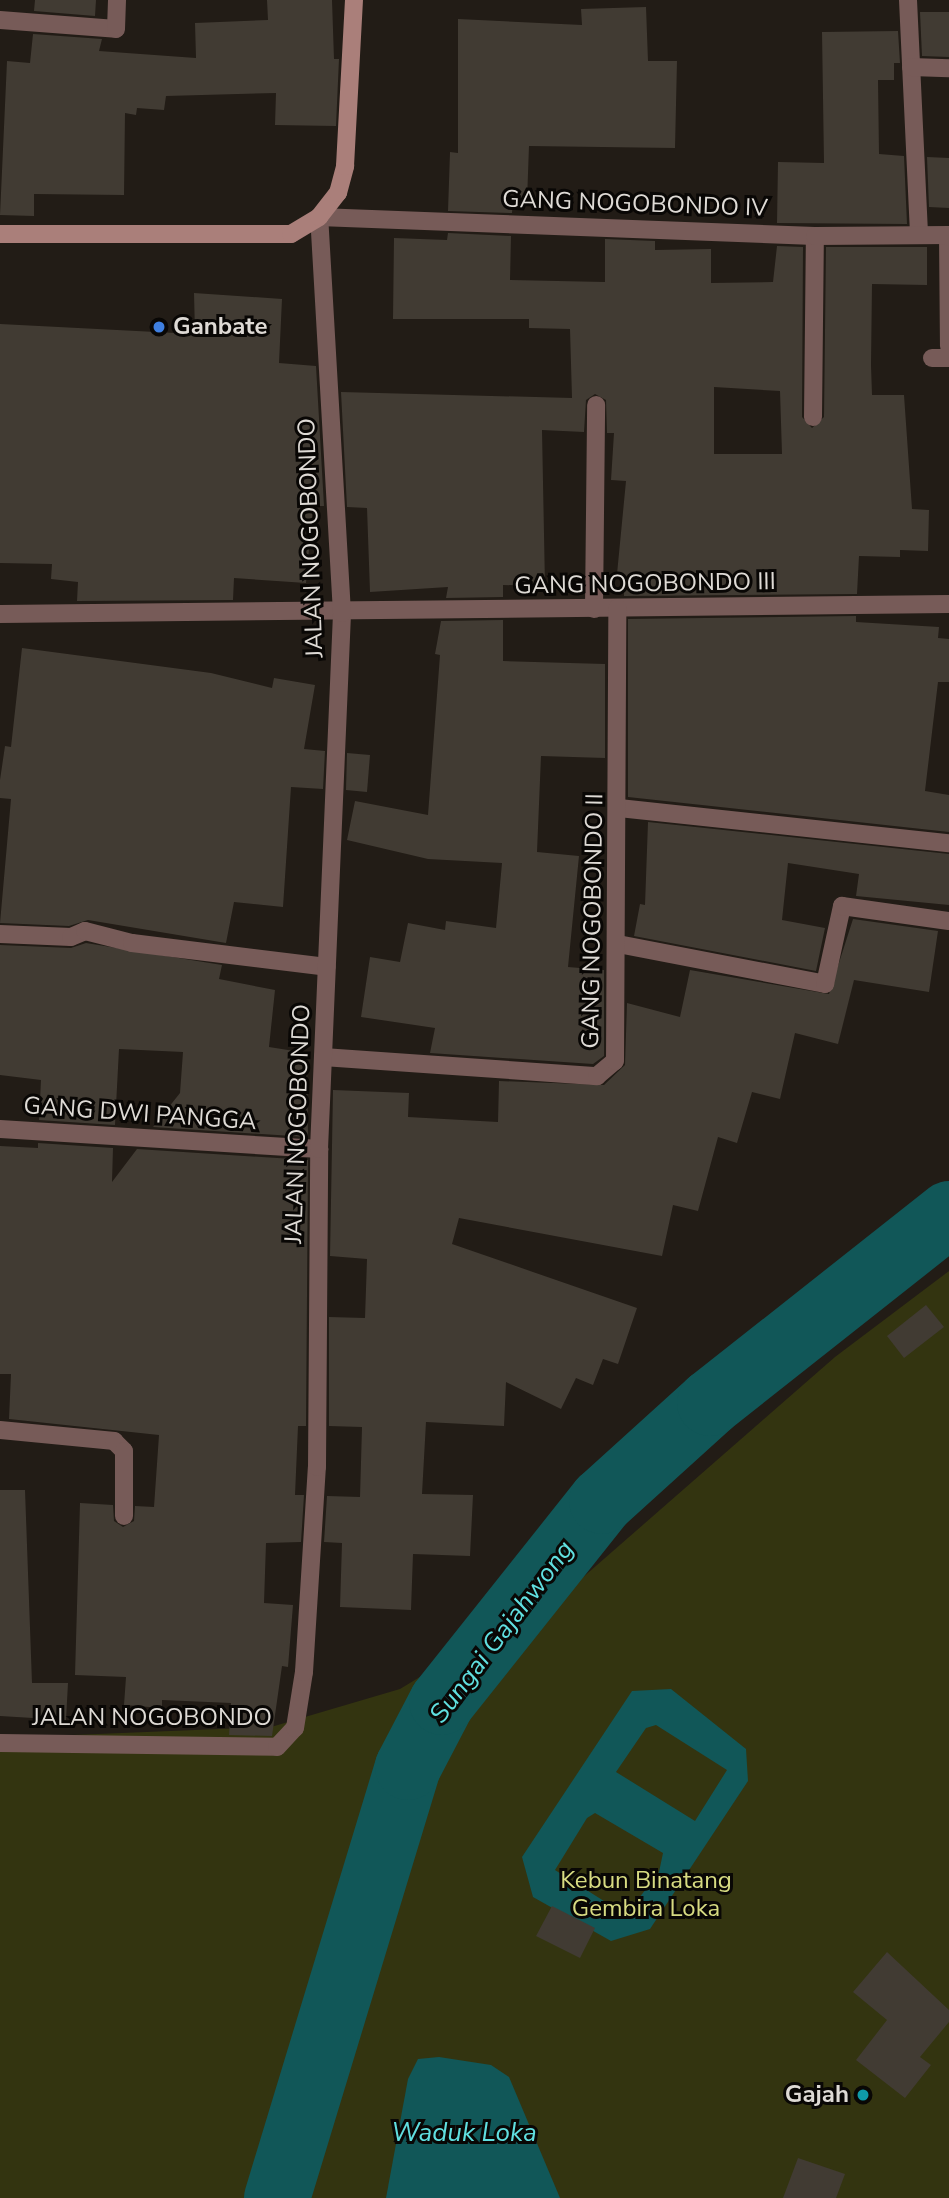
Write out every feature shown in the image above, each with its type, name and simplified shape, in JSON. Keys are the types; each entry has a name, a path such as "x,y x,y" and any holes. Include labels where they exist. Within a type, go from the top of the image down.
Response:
{"main road":[{"path":"0,234 291,234 319,217 338,193 345,166 354,0"}],"street":[{"path":"0,20 116,29 117,0"},
{"path":"908,0 919,235"},
{"path":"911,67 949,68"},
{"name":"GANG NOGOBONDO IV","path":"319,217 815,236 948,235"},
{"name":"JALAN NOGOBONDO","path":"0,1742 277,1747 292,1737 304,1672 317,1467 319,1149 342,613 319,217"},
{"path":"948,235 949,346"},
{"path":"813,417 815,236"},
{"path":"594,609 596,405"},
{"name":"GANG NOGOBONDO III","path":"0,614 342,613 949,604"},
{"name":"GANG NOGOBONDO II","path":"323,1057 597,1076 609,1070 617,1051 617,608"},
{"path":"619,808 949,842"},
{"path":"618,944 825,984 842,906 949,920"},
{"path":"0,934 71,937 85,931 132,943 327,967"},
{"name":"GANG DWI PANGGA","path":"0,1129 319,1149"},
{"path":"0,1430 114,1441 124,1451 124,1516"}],"green space":[{"name":"Kebun Binatang Gembira Loka","path":"949,1271 949,2198 0,2198 0,1738 271,1727 400,1689 581,1579 835,1357"}],"water":[{"path":"671,1689 746,1749 748,1781 650,1929 611,1941 533,1897 522,1857 632,1691","holes":["656,1725 727,1770 695,1821 616,1772 646,1728","595,1813 663,1853 659,1872 626,1915 555,1870 587,1818"]},
{"name":"Waduk Loka","path":"439,2057 491,2065 509,2077 560,2198 386,2198 408,2079 418,2059"}],"building":[{"path":"35,0 96,0 95,16 34,11"},
{"path":"267,0 332,0 334,59 339,59 336,126 275,125 276,93 166,96 164,110 137,108 136,115 125,113 124,195 34,194 34,216 0,215 7,61 30,63 33,34 102,39 99,51 196,58 195,23 268,20"},
{"path":"646,7 648,61 677,61 675,148 529,146 527,201 513,200 512,213 448,211 450,152 458,153 458,19 582,25 581,9"},
{"path":"920,12 949,12 949,57 922,56"},
{"path":"898,31 900,63 894,63 894,80 878,80 879,154 904,156 907,224 777,223 778,162 824,163 822,32"},
{"path":"927,157 949,158 949,208 929,207"},
{"path":"448,233 511,236 510,280 605,282 605,239 655,241 655,250 711,249 711,283 773,282 777,246 803,247 802,417 812,428 824,417 826,247 927,247 927,285 872,284 871,365 872,395 904,395 912,509 929,510 928,551 900,550 900,557 859,556 857,594 624,596 624,575 617,574 626,481 611,480 614,433 607,433 606,400 595,394 586,400 584,432 542,430 545,586 503,585 503,597 446,598 448,587 370,592 367,508 347,507 341,392 572,398 570,329 529,328 529,319 393,319 394,238 447,240","holes":["714,387 780,391 782,454 714,454"]},
{"path":"194,293 282,299 279,363 316,366 324,506 313,506 306,583 234,578 233,600 77,601 78,582 51,579 52,564 0,563 0,324 195,334"},
{"path":"856,616 856,622 939,627 938,638 949,639 949,682 938,682 925,791 949,795 949,832 628,797 628,619"},
{"path":"503,620 503,661 605,664 605,758 541,756 537,852 579,856 568,967 604,970 604,1056 593,1064 430,1053 435,1028 361,1017 370,957 400,962 408,923 445,930 446,921 496,928 502,863 428,859 347,840 355,801 428,815 440,655 435,654 441,621"},
{"path":"22,648 211,673 272,688 274,678 315,685 304,749 325,751 323,789 291,787 283,907 234,902 226,943 88,920 69,926 0,923 11,799 0,798 0,780 5,746 11,747"},
{"path":"347,753 370,755 367,792 346,790"},
{"path":"648,822 949,854 949,905 856,896 859,874 788,863 782,920 825,928 816,971 634,936 640,904 645,905"},
{"path":"853,919 938,931 929,992 854,980 838,1044 795,1033 780,1099 752,1092 737,1143 718,1137 698,1211 673,1205 662,1256 459,1218 452,1244 637,1308 618,1364 603,1359 593,1385 576,1378 561,1409 506,1382 504,1426 426,1422 422,1494 473,1495 470,1556 413,1554 411,1610 340,1607 342,1543 324,1542 327,1496 360,1497 362,1427 329,1426 329,1317 365,1318 367,1259 330,1256 333,1090 409,1093 408,1117 498,1122 499,1081 604,1085 625,1065 627,1003 680,1017 690,970 829,994"},
{"path":"86,943 222,965 219,979 275,990 269,1047 307,1053 308,1137 153,1127 180,1093 183,1052 119,1049 115,1125 39,1120 41,1080 0,1075 0,945 71,948"},
{"path":"38,1143 113,1148 112,1182 137,1149 308,1160 306,1426 298,1426 295,1495 304,1495 301,1542 266,1543 264,1603 293,1605 288,1667 282,1666 272,1736 229,1735 231,1703 162,1700 162,1708 124,1705 126,1677 75,1675 80,1503 113,1505 114,1521 123,1527 134,1521 135,1506 154,1507 159,1435 9,1419 11,1374 0,1374 0,1146 38,1148"},
{"path":"926,1305 944,1327 904,1358 887,1336"},
{"path":"0,1490 25,1490 32,1683 68,1683 66,1720 0,1716"},
{"path":"552,1906 595,1928 580,1958 536,1936"},
{"path":"887,1952 949,2010 949,2022 920,2057 931,2065 905,2098 856,2060 887,2020 853,1992"},
{"path":"798,2158 845,2174 836,2198 783,2198"}],"waterway":[{"name":"Sungai Gajahwong","path":"277,2198 408,1767 442,1702 602,1501 710,1403 949,1214"}],"place":[{"name":"Ganbate","path":"159,327"},
{"name":"Gajah","path":"863,2095"}]}
